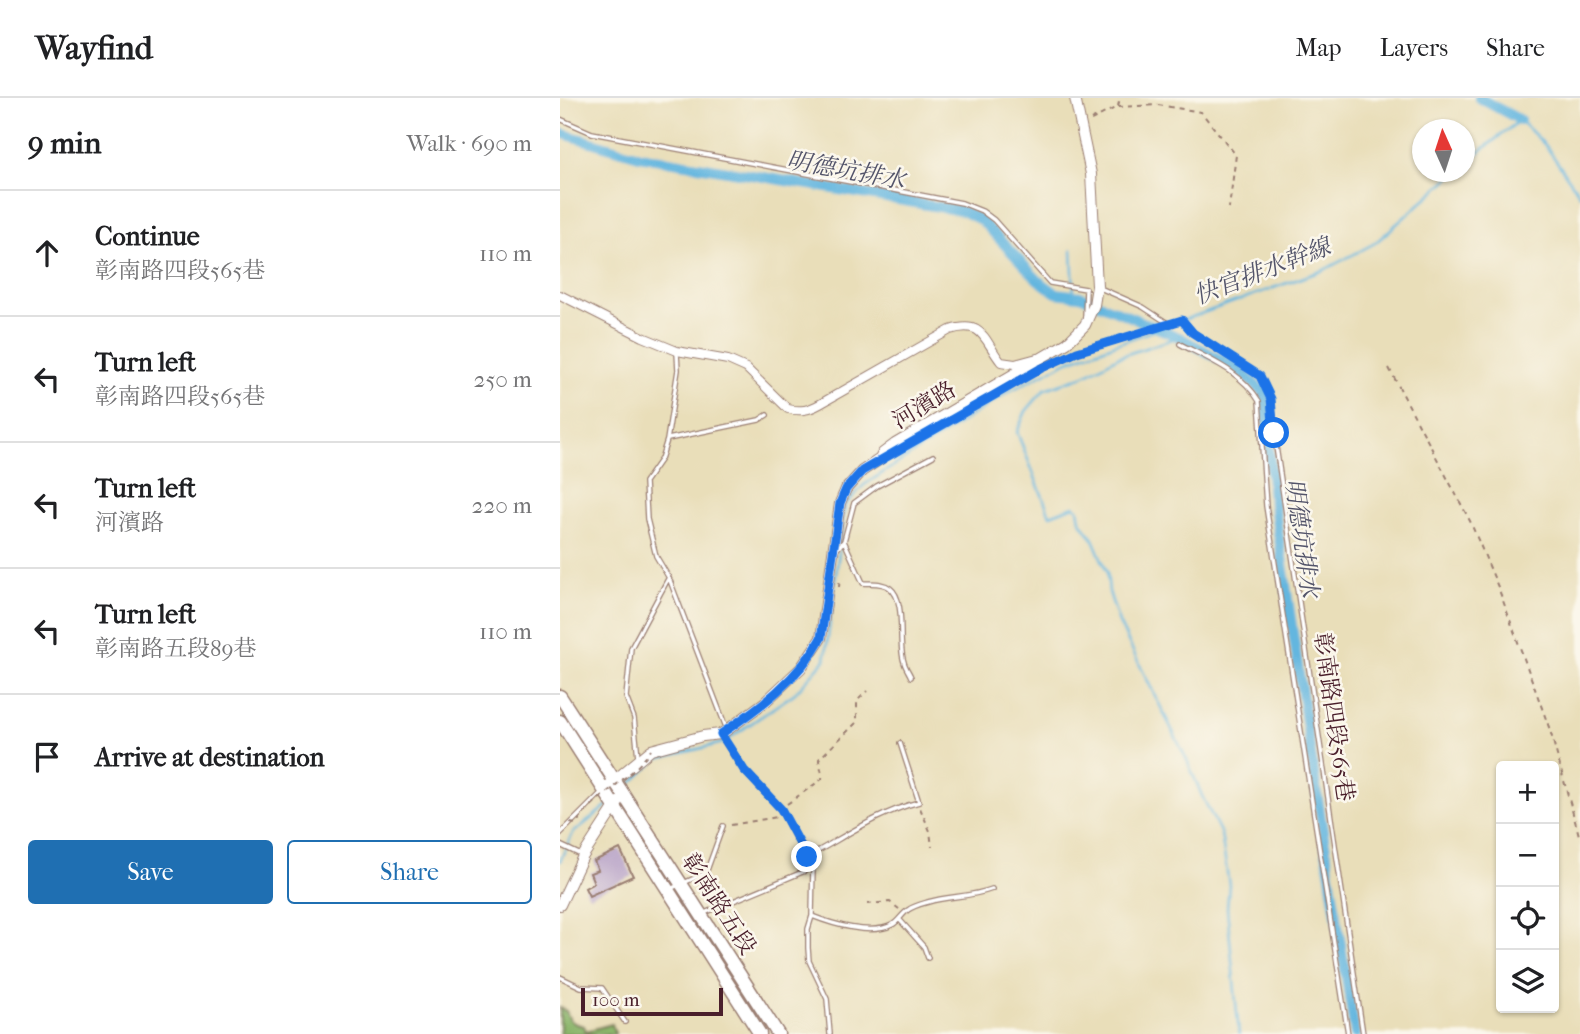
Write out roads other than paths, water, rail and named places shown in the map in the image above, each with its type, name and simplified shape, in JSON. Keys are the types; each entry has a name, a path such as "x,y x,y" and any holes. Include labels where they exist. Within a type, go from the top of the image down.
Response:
{"main road":[{"name":"彰南路五段","path":"560,696 778,1034"},
{"name":"彰南路五段","path":"560,721 760,1034"}],"street":[{"path":"1075,98 1091,174 1097,286 1094,305 1085,325"},
{"path":"560,295 677,351 728,360 746,368 788,409 796,411 807,410 820,404 950,330 961,327 971,326 981,331 1000,362 1015,364 1042,356"},
{"name":"河濱路","path":"605,790 651,750 724,732 765,702 801,668 821,638 840,503 846,489 862,471 880,459 883,453 895,444 1067,343 1085,325"},
{"path":"560,905 583,855 615,805 626,797"}],"lane":[{"path":"560,119 592,133 962,203 982,211 994,220 1050,283 1086,289 1085,325"},
{"path":"1097,286 1143,307 1169,324"},
{"name":"彰南路四段565巷","path":"1169,324 1182,320 1193,333 1260,376 1271,399 1363,1034"},
{"path":"880,459 1040,369 1077,352 1169,324"},
{"path":"1180,344 1237,375 1251,387 1259,401 1266,506 1348,1034"},
{"path":"677,351 678,370 667,439 661,459 645,482 647,519 656,556 668,578 724,732 744,770 781,809 813,866 812,916 808,929 809,961 827,999 830,1034"},
{"path":"1260,411 1272,410"},
{"path":"667,439 759,420 767,415"},
{"path":"832,554 844,541 854,503 877,486 933,456"},
{"path":"844,541 863,583 890,587 896,595 903,661 911,677"},
{"path":"639,759 634,718 626,697 631,648 668,578"},
{"path":"807,857 877,818 919,802 900,743"},
{"path":"560,834 605,790"},
{"path":"668,890 706,873 723,826"},
{"path":"560,845 583,855"},
{"path":"701,914 805,872"},
{"path":"812,916 864,929 893,925 912,908 976,895 992,889"},
{"path":"899,919 924,947 928,958"},
{"path":"560,977 581,987 601,988 625,1022"}],"waterway":[{"path":"1479,98 1520,120"},
{"path":"1475,155 1520,120 1546,146 1580,195"},
{"name":"明德坑排水","path":"560,133 639,156 963,211 982,221 1038,280 1056,293 1080,296 1179,337 1236,368 1262,391 1265,397 1273,497 1355,1034"},
{"name":"快官排水幹線","path":"624,790 657,759 723,743 795,693 825,660 845,505 864,485 1010,391 1068,361 1324,270 1375,243 1445,182"},
{"path":"1072,250 1074,295"},
{"path":"1179,337 1118,357 1083,376 1045,389 1026,411 1017,432 1050,515 1074,506 1078,509 1080,520 1093,539 1107,572 1109,592 1119,623 1221,834 1229,885 1227,908 1239,1034"},
{"name":"快官排水幹線","path":"560,861 573,833 609,804"}]}
